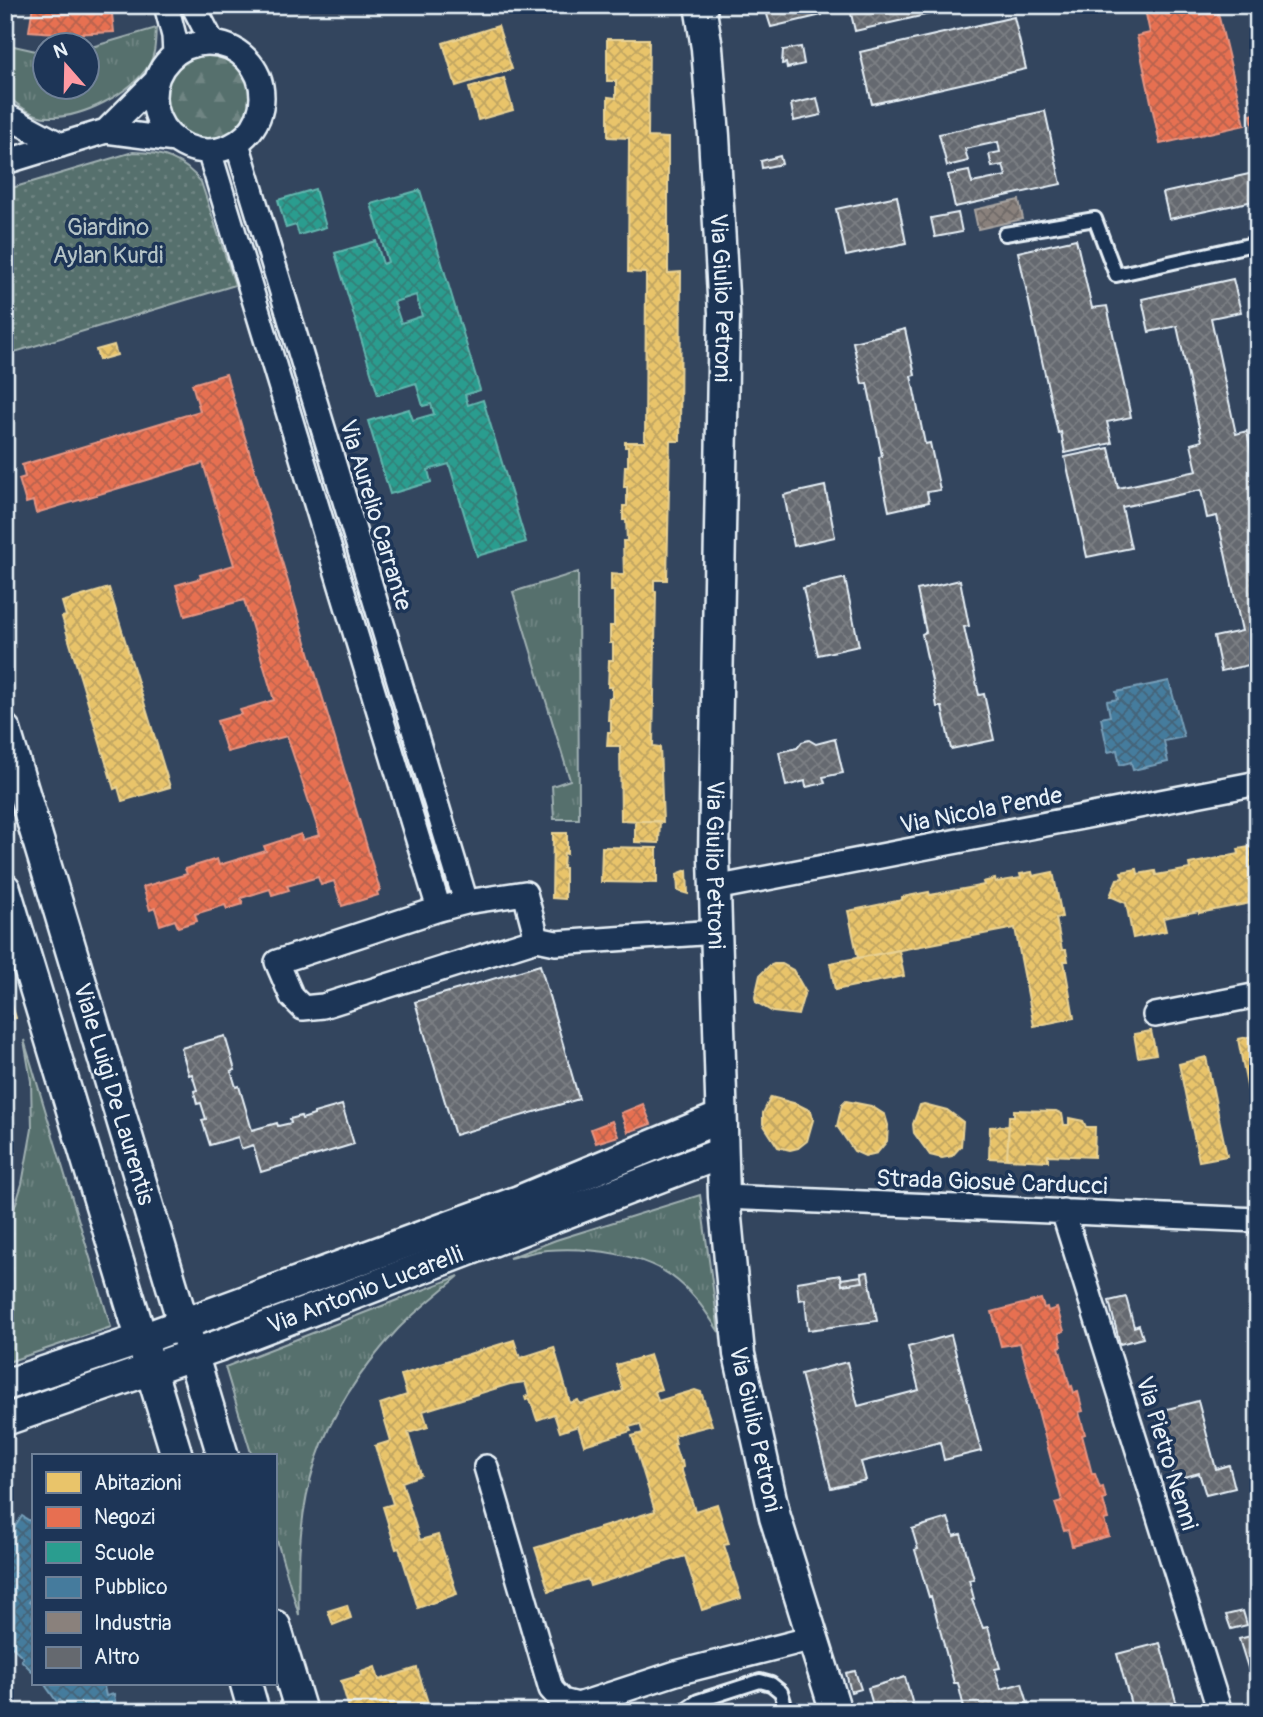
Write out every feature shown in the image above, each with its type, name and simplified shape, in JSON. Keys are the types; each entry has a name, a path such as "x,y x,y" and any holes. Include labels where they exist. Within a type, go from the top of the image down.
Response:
{"street":[{"path":"166,5 174,36 174,54"},
{"path":"193,5 212,42"},
{"name":"Via Giulio Petroni","path":"700,5 707,48 714,136 724,313 715,888 724,1198 739,1354 775,1517 836,1712"},
{"path":"5,162 106,131 175,140 191,148 209,151 224,149 250,132 259,117 263,100 261,83 255,68 244,55 229,46 212,42 186,47 174,54 156,81 106,131"},
{"path":"156,81 154,101 158,116 175,140"},
{"path":"5,114 61,145"},
{"name":"Via Aurelio Carrante","path":"237,143 466,902"},
{"path":"209,151 439,909"},
{"name":"Viale Luigi De Laurentis","path":"5,730 222,1454"},
{"name":"Via Nicola Pende","path":"715,888 1258,783"},
{"name":"Viale Luigi De Laurentis","path":"5,889 176,1454"},
{"path":"537,939 525,893 439,909 277,962 292,997 303,1008 323,1006 537,939 556,943 716,932"},
{"path":"1155,1015 1258,995"},
{"name":"Via Antonio Lucarelli","path":"5,1385 142,1339 519,1200 721,1116"},
{"name":"Via Antonio Lucarelli","path":"5,1420 192,1356 722,1153"},
{"name":"Strada Giosuè Carducci","path":"724,1198 1258,1220"},
{"name":"Via Pietro Nenni","path":"1063,1211 1220,1712"},
{"path":"486,1467 551,1689 562,1701 578,1705 676,1672 813,1638"},
{"path":"276,1629 301,1712"},
{"path":"247,1686 254,1712"}],"lane":[{"path":"1005,234 1095,219 1116,275 1258,243"},
{"path":"682,1712 698,1701 760,1681 771,1684 781,1692 787,1712"}],"green space":[{"path":"156,28 153,56 141,75 118,94 90,109 61,116 41,116 24,109 5,94 5,44 32,50 32,102 102,102 102,44"},
{"path":"207,53 224,56 238,66 248,80 251,97 248,114 238,128 224,138 207,141 190,138 176,128 166,114 163,97 166,80 176,66 190,56"},
{"name":"Giardino Aylan Kurdi","path":"133,152 153,153 171,158 187,168 201,182 235,285 5,355 5,190"},
{"path":"578,572 579,819 554,819 552,786 570,780 513,592"},
{"path":"24,1040 111,1327 5,1363 5,1238 22,1184 32,1129 31,1081"},
{"path":"700,1195 719,1332 695,1298 678,1281 633,1258 598,1251 563,1249 509,1258 556,1240"},
{"path":"459,1276 398,1329 347,1394 329,1427 316,1461 301,1533 299,1615 276,1537 276,1454 251,1454 225,1367"}],"building: Abitazioni":[{"path":"498,26 512,69 456,86 443,43"},
{"path":"607,39 649,39 648,137 668,138 668,273 681,272 680,441 670,441 667,580 654,580 653,746 660,747 663,822 621,820 620,746 607,746 608,732 611,732 611,720 608,720 609,698 612,698 612,687 608,687 609,660 613,660 610,626 614,626 611,574 624,575 623,541 627,541 626,520 623,520 623,506 627,506 627,487 624,487 628,447 625,447 625,442 645,442 646,273 628,272 629,138 608,137 608,97 616,98 616,81 607,81"},
{"path":"504,78 513,110 478,120 469,88"},
{"path":"114,345 117,355 99,360 96,350"},
{"path":"109,588 170,787 122,801 118,787 114,789 62,617 66,616 62,602"},
{"path":"635,821 660,821 659,843 635,842"},
{"path":"553,833 567,833 567,854 564,853 563,868 565,899 552,898"},
{"path":"1255,846 1258,855 1258,913 1256,902 1163,918 1166,931 1133,938 1126,903 1110,896 1117,879 1123,878 1121,872 1137,869 1138,874 1155,871 1156,875 1190,869 1189,864 1239,854 1238,849"},
{"path":"602,847 657,848 657,883 601,882"},
{"path":"687,870 688,894 678,891 677,874"},
{"path":"1032,872 1033,876 1053,872 1062,917 1056,918 1062,950 1066,950 1068,961 1064,961 1074,1018 1034,1026 1015,928 858,958 848,911 902,900 902,897 984,885 983,882 995,879 996,882 1021,878 1020,874"},
{"path":"899,950 904,976 835,990 830,963"},
{"path":"774,964 782,964 793,970 805,991 798,1015 773,1012 756,1002 760,975"},
{"path":"12,1005 16,1018 5,1021 5,1007"},
{"path":"1151,1031 1156,1054 1138,1057 1134,1034"},
{"path":"1258,1035 1258,1138 1257,1138 1238,1039"},
{"path":"1206,1057 1227,1156 1199,1161 1179,1064"},
{"path":"771,1097 811,1111 813,1120 807,1141 798,1148 790,1150 778,1147 763,1124 763,1113"},
{"path":"846,1101 871,1106 885,1115 888,1125 887,1141 877,1153 865,1156 854,1151 837,1126 842,1105"},
{"path":"920,1105 947,1110 963,1122 961,1146 952,1156 942,1158 930,1155 914,1133 913,1124"},
{"path":"1014,1110 1056,1111 1062,1114 1064,1125 1069,1125 1069,1118 1083,1121 1086,1127 1095,1127 1094,1157 1048,1155 1048,1161 1007,1159 1009,1116 1014,1116"},
{"path":"1009,1126 1007,1159 989,1158 990,1127"},
{"path":"1044,1179 1057,1180 1056,1190 1043,1189"},
{"path":"514,1340 520,1358 554,1347 570,1403 578,1400 580,1404 623,1391 616,1365 650,1355 661,1389 655,1391 658,1401 695,1390 701,1392 712,1425 674,1435 674,1444 680,1462 682,1461 681,1468 695,1511 717,1504 729,1544 724,1545 741,1598 702,1610 685,1556 590,1586 588,1579 549,1591 535,1548 655,1511 632,1436 643,1433 640,1424 629,1427 631,1431 584,1445 578,1426 560,1432 554,1414 537,1420 530,1399 526,1400 525,1397 529,1395 525,1382 510,1384 423,1411 428,1427 408,1433 421,1475 402,1482 420,1540 438,1535 457,1594 418,1608 383,1507 393,1504 375,1446 391,1441 380,1404 407,1395 401,1375"},
{"path":"347,1605 351,1618 333,1625 328,1611"},
{"path":"375,1667 379,1680 417,1668 430,1709 422,1712 350,1712 341,1681 362,1675 361,1672"}],"building: Negozi":[{"path":"33,5 111,5 114,32 29,31"},
{"path":"1144,5 1216,5 1245,125 1160,144 1137,36 1150,33"},
{"path":"1258,113 1258,141 1256,142 1251,115"},
{"path":"226,374 380,890 378,895 342,906 334,881 321,885 318,877 287,886 289,890 272,895 270,889 241,898 243,904 227,909 225,905 195,914 197,921 178,927 175,920 160,925 155,908 150,910 143,887 187,874 185,869 217,859 219,865 266,851 264,846 301,834 302,840 320,835 287,736 227,752 217,721 242,714 240,710 274,700 244,600 185,616 176,585 234,565 203,463 36,513 33,501 26,503 19,479 25,477 22,465 200,411 192,384"},
{"path":"643,1104 651,1124 628,1132 621,1113"},
{"path":"612,1121 618,1136 596,1143 591,1129"},
{"path":"1041,1299 1048,1311 1057,1308 1064,1331 1059,1333 1062,1346 1059,1347 1070,1387 1072,1386 1074,1393 1078,1392 1083,1411 1079,1412 1085,1434 1082,1435 1092,1474 1095,1474 1100,1488 1103,1487 1106,1499 1103,1500 1108,1519 1104,1520 1109,1536 1072,1546 1068,1530 1064,1531 1055,1503 1062,1501 1020,1343 1001,1346 992,1312"}],"building: Scuole":[{"path":"315,189 326,227 299,235 296,225 286,228 278,200"},
{"path":"420,190 480,390 465,395 468,405 483,400 526,542 477,556 449,464 428,470 431,482 390,494 368,421 409,409 413,420 434,414 431,404 423,406 416,383 378,395 335,253 376,241 383,264 388,262 371,204","holes":["416,295 422,316 401,323 394,302"]}],"building: Pubblico":[{"path":"1169,681 1184,737 1164,741 1168,762 1133,770 1131,762 1120,765 1117,750 1108,752 1101,718 1110,716 1107,701 1118,699 1116,692"},
{"path":"22,1516 32,1522 32,1598 29,1602 32,1604 32,1671 21,1660 23,1657 5,1640 5,1542"},
{"path":"46,1686 105,1686 106,1696 114,1694 117,1712 63,1712 66,1708 60,1700 57,1702"}],"building: Industria":[{"path":"1019,200 1023,219 978,229 974,210"}],"building: Altro":[{"path":"764,5 820,5 822,15 771,27"},
{"path":"849,5 969,5 855,31"},
{"path":"1014,17 1026,69 872,104 860,52"},
{"path":"801,47 804,64 787,68 786,63 782,64 783,50"},
{"path":"817,98 821,115 794,121 791,104"},
{"path":"1045,111 1061,184 955,207 948,175 969,171 972,183 1006,176 1003,165 992,167 989,154 1000,152 998,142 965,149 968,161 947,166 939,134"},
{"path":"780,156 782,164 762,168 761,161"},
{"path":"1258,172 1258,200 1169,219 1163,193"},
{"path":"897,196 906,243 846,256 836,209"},
{"path":"958,213 962,232 935,237 931,218"},
{"path":"1076,239 1092,308 1107,306 1131,417 1107,422 1112,443 1065,453 1061,432 1058,433 1018,252"},
{"path":"1233,279 1241,312 1211,318 1236,434 1247,431 1253,462 1258,460 1258,507 1251,509 1258,540 1258,663 1221,671 1214,637 1242,631 1217,516 1207,518 1201,490 1122,507 1131,548 1087,557 1065,457 1109,448 1118,488 1197,471 1191,444 1202,441 1177,326 1149,332 1142,299"},
{"path":"905,329 915,375 911,376 925,444 930,443 940,490 927,492 929,502 889,511 881,473 879,457 882,456 867,383 862,384 853,342"},
{"path":"825,486 835,537 794,546 784,495"},
{"path":"845,579 859,646 818,655 803,588"},
{"path":"960,580 969,626 964,627 979,695 984,694 994,740 951,749 942,707 937,707 922,634 926,632 917,590"},
{"path":"835,739 843,773 823,777 825,783 806,787 805,781 786,786 779,752 797,748 802,742 809,740 816,744"},
{"path":"540,965 579,1099 455,1135 415,1002"},
{"path":"225,1036 235,1070 231,1071 236,1087 239,1086 252,1130 277,1123 278,1126 291,1123 290,1119 301,1116 302,1119 342,1105 354,1144 261,1172 253,1145 241,1149 238,1137 210,1145 202,1120 206,1119 201,1103 197,1104 194,1091 197,1090 192,1074 189,1075 181,1048"},
{"path":"868,1272 877,1321 808,1330 805,1299 799,1300 797,1282 841,1275 842,1285 863,1282 861,1273"},
{"path":"862,1276 863,1282 842,1285 841,1279"},
{"path":"1126,1297 1134,1327 1139,1325 1143,1338 1120,1344 1109,1301"},
{"path":"951,1335 981,1451 944,1460 940,1442 861,1462 866,1480 831,1488 801,1374 847,1362 858,1406 919,1390 908,1347"},
{"path":"1198,1401 1216,1469 1229,1465 1235,1488 1206,1495 1199,1473 1174,1480 1156,1412"},
{"path":"948,1518 954,1536 961,1534 974,1579 969,1580 974,1599 972,1600 983,1628 988,1627 1000,1668 995,1669 1001,1689 1022,1683 1028,1703 1024,1704 1027,1712 965,1712 915,1550 918,1549 912,1529"},
{"path":"1243,1611 1247,1625 1231,1629 1226,1615"},
{"path":"1258,1634 1258,1686 1254,1687 1239,1639"},
{"path":"1160,1643 1179,1712 1133,1712 1117,1654"},
{"path":"855,1671 861,1689 851,1692 846,1673"},
{"path":"905,1677 915,1712 875,1712 868,1688"}]}
